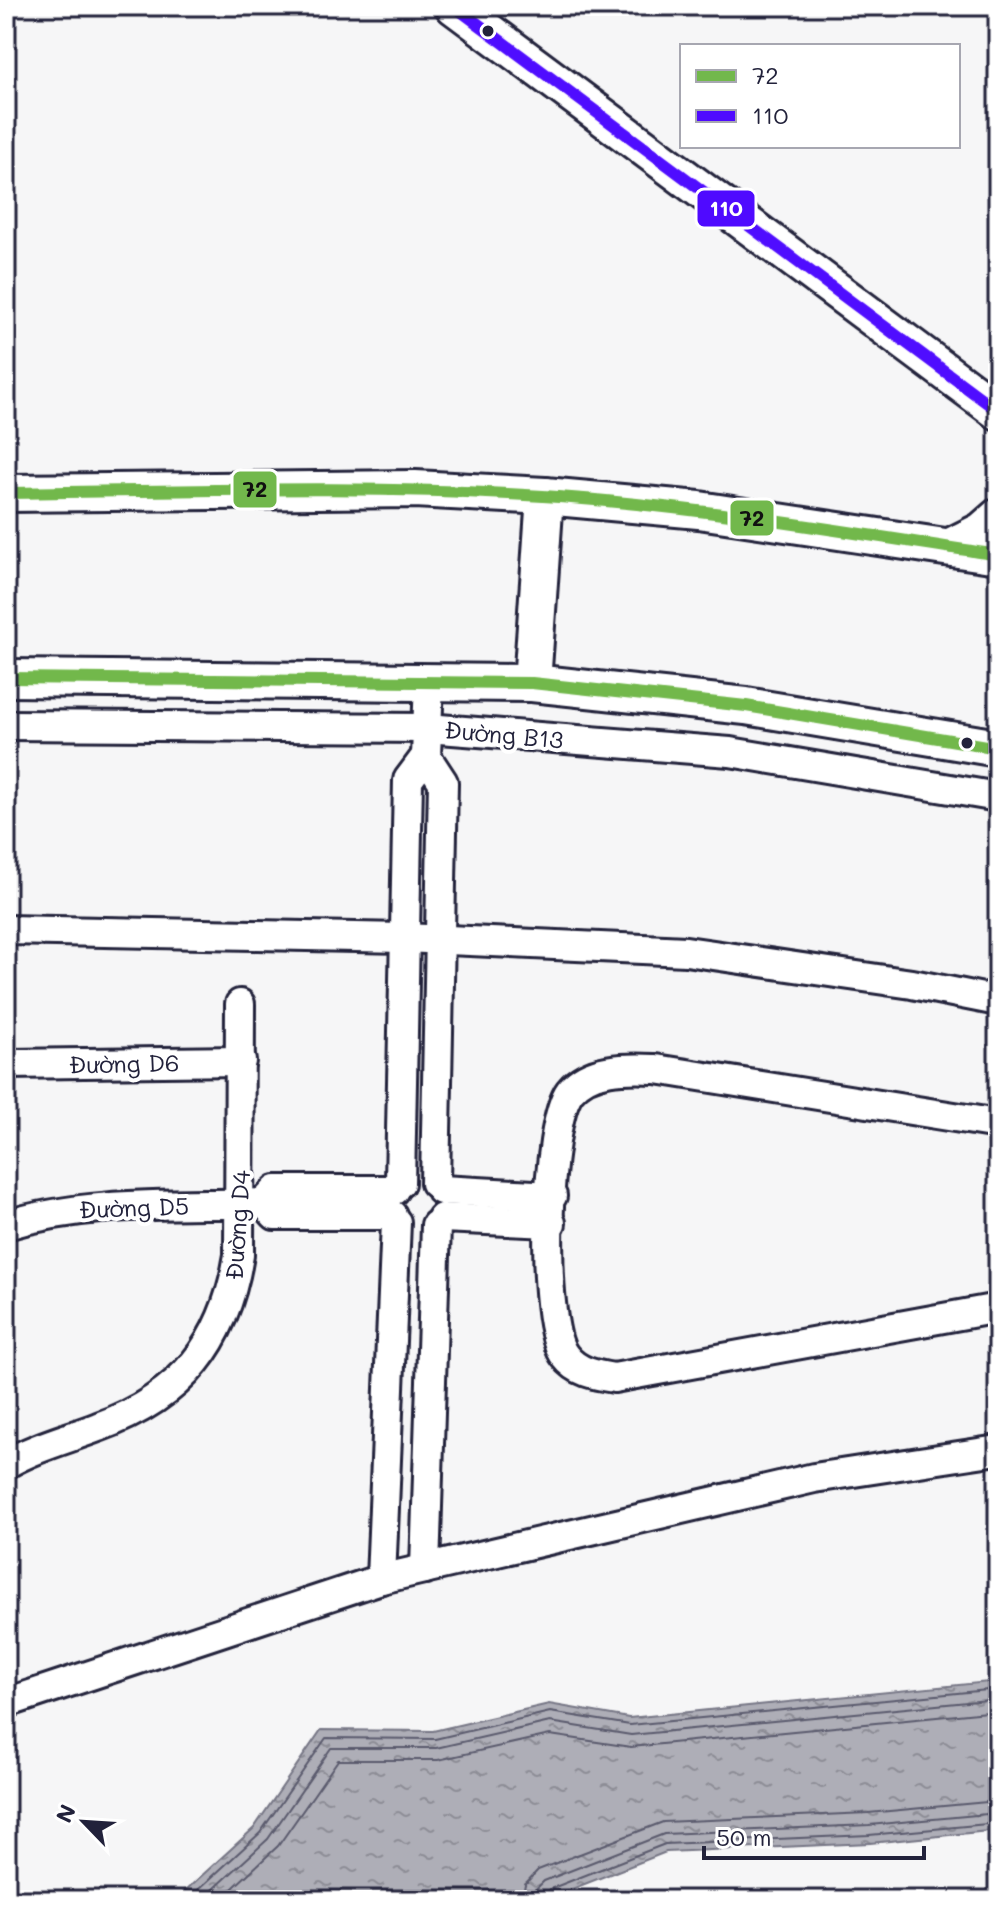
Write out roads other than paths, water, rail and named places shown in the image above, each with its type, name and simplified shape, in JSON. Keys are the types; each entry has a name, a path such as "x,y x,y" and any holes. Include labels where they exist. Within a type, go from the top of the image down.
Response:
{"main road":[{"path":"454,6 985,401 998,425"},
{"path":"6,493 415,489 545,496 699,510 954,545 998,555"},
{"path":"532,683 545,496"},
{"path":"954,545 982,531 998,517"},
{"path":"6,678 532,683 746,706 998,748"}],"street":[{"path":"425,1569 438,1204 443,782 427,742 429,682"},
{"name":"Đường B13","path":"6,725 730,752 998,797"},
{"path":"381,1579 408,780 427,742"},
{"path":"6,930 404,938 686,951 912,984 998,1001"},
{"name":"Đường D4","path":"6,1464 137,1410 167,1390 196,1363 217,1330 232,1294 253,1204 241,1061 240,1004"},
{"name":"Đường D6","path":"6,1064 241,1061"},
{"path":"998,1124 656,1069 622,1067 593,1075 571,1091 559,1118 553,1148 547,1290 553,1331 565,1356 587,1373 614,1378 998,1308"},
{"path":"396,1202 418,1177 438,1204"},
{"name":"Đường D5","path":"6,1225 48,1212 101,1206 253,1204 276,1190 396,1202"},
{"path":"396,1202 419,1232 438,1204"},
{"path":"438,1204 552,1209"},
{"path":"6,1703 381,1579 814,1478 998,1450"}],"water":[{"path":"998,1681 998,1830 870,1843 666,1852 544,1900 175,1900 254,1828 321,1730 433,1731 549,1704 629,1718"}]}
